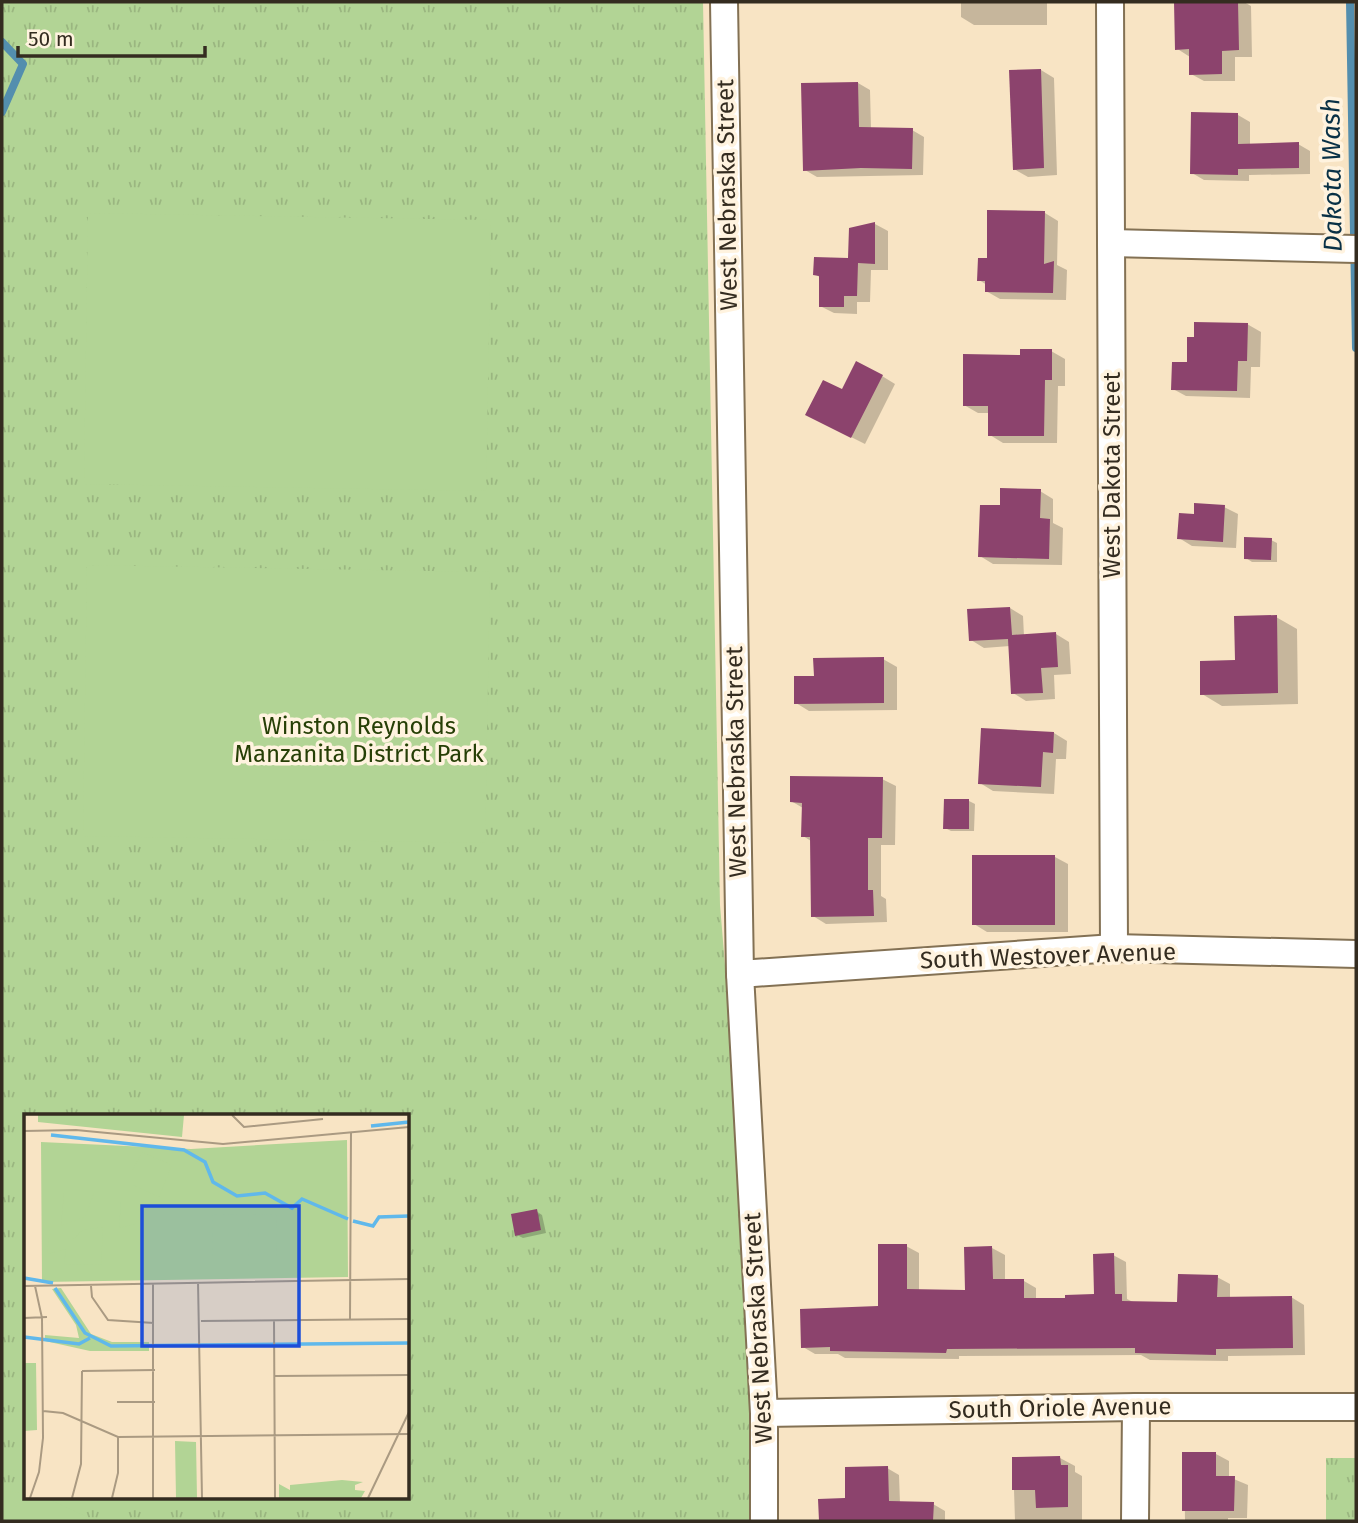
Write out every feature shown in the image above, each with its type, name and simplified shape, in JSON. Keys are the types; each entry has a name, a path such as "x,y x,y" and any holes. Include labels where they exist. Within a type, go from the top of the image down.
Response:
{"street":[{"name":"West Nebraska Street","path":"724,2 740,974 764,1413 764,1521"},
{"name":"West Dakota Street","path":"1110,2 1114,948"},
{"path":"1111,243 1356,249"},
{"name":"South Westover Avenue","path":"740,974 1114,948 1356,954"},
{"path":"1135,1521 1136,1407"},
{"name":"South Oriole Avenue","path":"764,1413 1136,1407 1356,1408"}],"green space":[{"name":"Winston Reynolds Manzanita District Park","path":"2,2 703,2 720,905 739,1134 750,1409 750,1521 2,1521"},
{"path":"88,213 491,220 486,491 84,484"},
{"path":"87,565 490,572 485,843 83,836"},
{"path":"1326,1458 1356,1458 1356,1521 1326,1521"},
{"path":"2,1491 24,1493 24,1498 46,1498 96,1521 2,1521"}],"building":[{"path":"1174,2 1238,2 1239,50 1222,51 1222,74 1189,75 1189,49 1175,50"},
{"path":"1041,69 1044,168 1013,170 1009,70"},
{"path":"858,82 859,127 913,128 912,169 803,171 801,83"},
{"path":"1191,112 1238,113 1238,144 1299,142 1299,168 1238,169 1238,175 1190,174"},
{"path":"987,210 1045,211 1044,264 1054,261 1053,293 985,292 985,281 977,281 978,258 987,258"},
{"path":"875,222 875,264 858,263 857,296 844,296 844,307 819,307 819,276 813,275 814,257 848,258 849,228"},
{"path":"1194,322 1248,323 1247,361 1238,361 1237,391 1171,390 1172,362 1187,362 1187,337 1194,337"},
{"path":"1020,349 1052,349 1052,380 1045,380 1044,436 988,436 988,406 963,406 963,354 1020,355"},
{"path":"856,361 883,375 851,438 805,415 823,380 842,389"},
{"path":"1000,488 1041,489 1040,518 1050,519 1049,559 978,557 980,505 1000,505"},
{"path":"1194,503 1225,505 1223,542 1177,539 1179,513 1194,514"},
{"path":"1244,537 1272,538 1271,560 1244,559"},
{"path":"1010,607 1012,635 1056,632 1058,667 1041,668 1043,693 1011,694 1008,639 969,641 967,609"},
{"path":"1277,615 1278,693 1200,695 1200,661 1235,660 1234,616"},
{"path":"884,657 884,703 794,704 794,676 814,676 813,658"},
{"path":"981,728 1054,732 1053,753 1043,752 1041,787 978,784"},
{"path":"790,776 883,777 882,838 868,838 868,890 873,890 874,916 811,917 810,837 801,837 802,803 790,802"},
{"path":"944,799 969,799 969,829 943,829"},
{"path":"972,855 1055,855 1055,925 972,925"},
{"path":"537,1209 541,1230 515,1236 511,1214"},
{"path":"878,1244 907,1244 907,1289 965,1290 964,1247 992,1246 993,1279 1024,1279 1024,1298 1065,1298 1065,1295 1094,1294 1093,1254 1114,1253 1115,1294 1122,1294 1122,1301 1177,1302 1178,1274 1218,1275 1217,1297 1292,1296 1293,1348 1216,1349 1216,1355 1135,1353 1135,1348 947,1349 946,1353 801,1348 800,1309 878,1306"},
{"path":"1182,1452 1216,1452 1216,1476 1235,1476 1234,1511 1182,1511"},
{"path":"1060,1456 1061,1465 1068,1465 1068,1507 1036,1508 1035,1490 1012,1490 1012,1457"},
{"path":"888,1466 889,1501 934,1502 933,1521 819,1521 818,1499 845,1498 845,1467"}],"waterway":[{"name":"Dakota Wash","path":"1350,2 1356,348"},
{"path":"2,42 23,64 2,112"}]}
